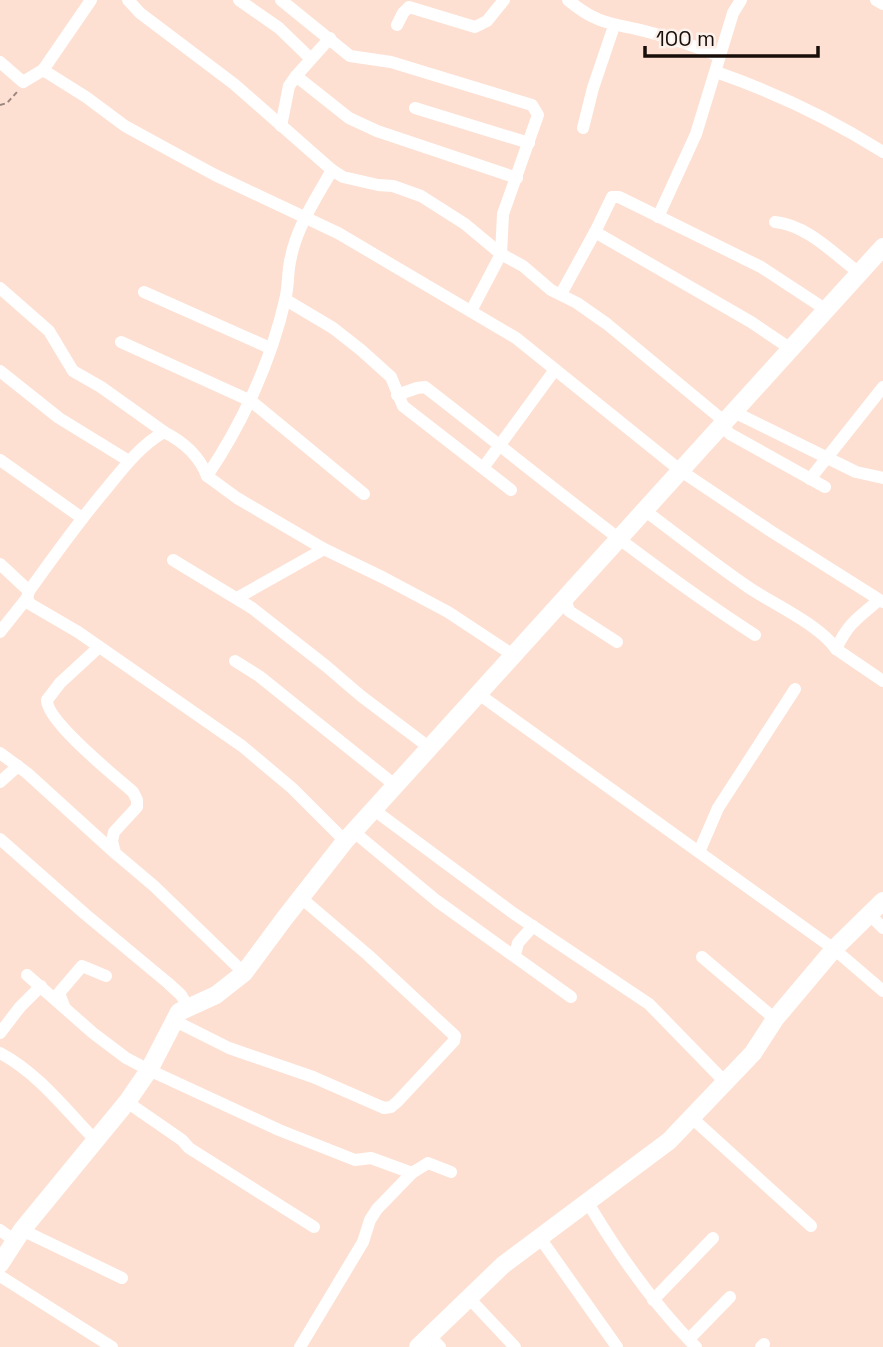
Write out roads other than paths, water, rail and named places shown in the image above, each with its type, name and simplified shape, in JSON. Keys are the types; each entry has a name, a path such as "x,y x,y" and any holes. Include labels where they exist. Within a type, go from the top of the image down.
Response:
{"street":[{"path":"0,62 23,82 43,70 91,0"},
{"path":"128,0 140,13 234,84 332,170 343,177 393,186 421,196 465,224 551,290 607,324 730,417 880,480"},
{"path":"239,0 279,28 311,59"},
{"path":"281,0 355,57 391,62 532,105 538,115 503,214 501,254 471,311"},
{"path":"397,25 409,8 475,27 486,21 504,0"},
{"path":"568,0 590,17 614,26 650,32 719,57"},
{"path":"658,217 696,134 733,13 741,0"},
{"path":"876,0 883,4"},
{"path":"583,128 614,26"},
{"path":"281,126 289,86 330,38"},
{"path":"43,70 125,125 167,149 215,175 306,216 516,338 681,471 881,601 859,614 846,628 836,649"},
{"path":"716,72 813,112 883,152"},
{"path":"296,76 349,118 377,131 517,178"},
{"path":"415,108 529,143"},
{"path":"207,476 251,401 286,300 291,256 306,216 332,170"},
{"path":"561,294 612,197 619,197 761,267 825,309"},
{"path":"775,222 799,228 858,272"},
{"path":"594,232 751,322 791,349"},
{"path":"0,1264 12,1234 96,1141 127,1102 149,1070 179,1012 216,995 244,973 300,897 350,837 883,247"},
{"path":"0,288 49,331 73,371 177,438 201,460 207,476 237,498 324,549 448,612 513,655"},
{"path":"144,292 270,348"},
{"path":"286,300 333,328 361,350 391,377 403,406 511,490"},
{"path":"121,342 251,401 364,494"},
{"path":"483,468 554,370"},
{"path":"0,371 59,418 129,461"},
{"path":"397,395 425,387 617,539 688,591 755,635"},
{"path":"810,479 883,387"},
{"path":"730,417 726,430 730,434 825,487"},
{"path":"0,632 82,518 129,461 152,439 164,432"},
{"path":"0,460 82,518"},
{"path":"644,510 747,587 812,627 831,641 836,649 883,681"},
{"path":"237,598 324,549"},
{"path":"173,560 237,598 288,635 361,696 430,748"},
{"path":"0,564 28,594 30,604 78,632 242,746 350,837 571,997"},
{"path":"565,599 569,611 617,642"},
{"path":"99,647 60,683 46,705 74,740 133,792 137,800 137,807 114,832 112,841 115,853"},
{"path":"235,661 259,676 396,786"},
{"path":"699,852 718,808 795,689"},
{"path":"480,695 834,948 883,990"},
{"path":"0,753 154,886 244,973"},
{"path":"0,782 18,766"},
{"path":"374,810 533,926 649,1004 725,1082"},
{"path":"0,839 168,983 181,995 188,1007"},
{"path":"173,1020 229,1048 313,1077 384,1108 391,1107 454,1041 455,1035 300,897"},
{"path":"429,1343 468,1297 503,1265 669,1141 753,1053 775,1019 834,948 883,901"},
{"path":"869,914 883,928"},
{"path":"515,955 517,943 533,926"},
{"path":"702,957 775,1019"},
{"path":"64,1007 59,993 82,966 106,975"},
{"path":"27,975 126,1058 149,1070 279,1130 355,1160 370,1158 412,1173"},
{"path":"0,1033 41,986"},
{"path":"0,1053 33,1076 96,1141"},
{"path":"127,1102 182,1140 189,1148 314,1227"},
{"path":"692,1118 811,1226"},
{"path":"300,1347 363,1242 377,1209 412,1173 428,1163 451,1172"},
{"path":"588,1203 616,1251 653,1300 692,1343 730,1297"},
{"path":"12,1234 122,1278"},
{"path":"653,1300 713,1237"},
{"path":"540,1238 617,1347"},
{"path":"0,1276 112,1347"},
{"path":"468,1297 515,1347"}]}
